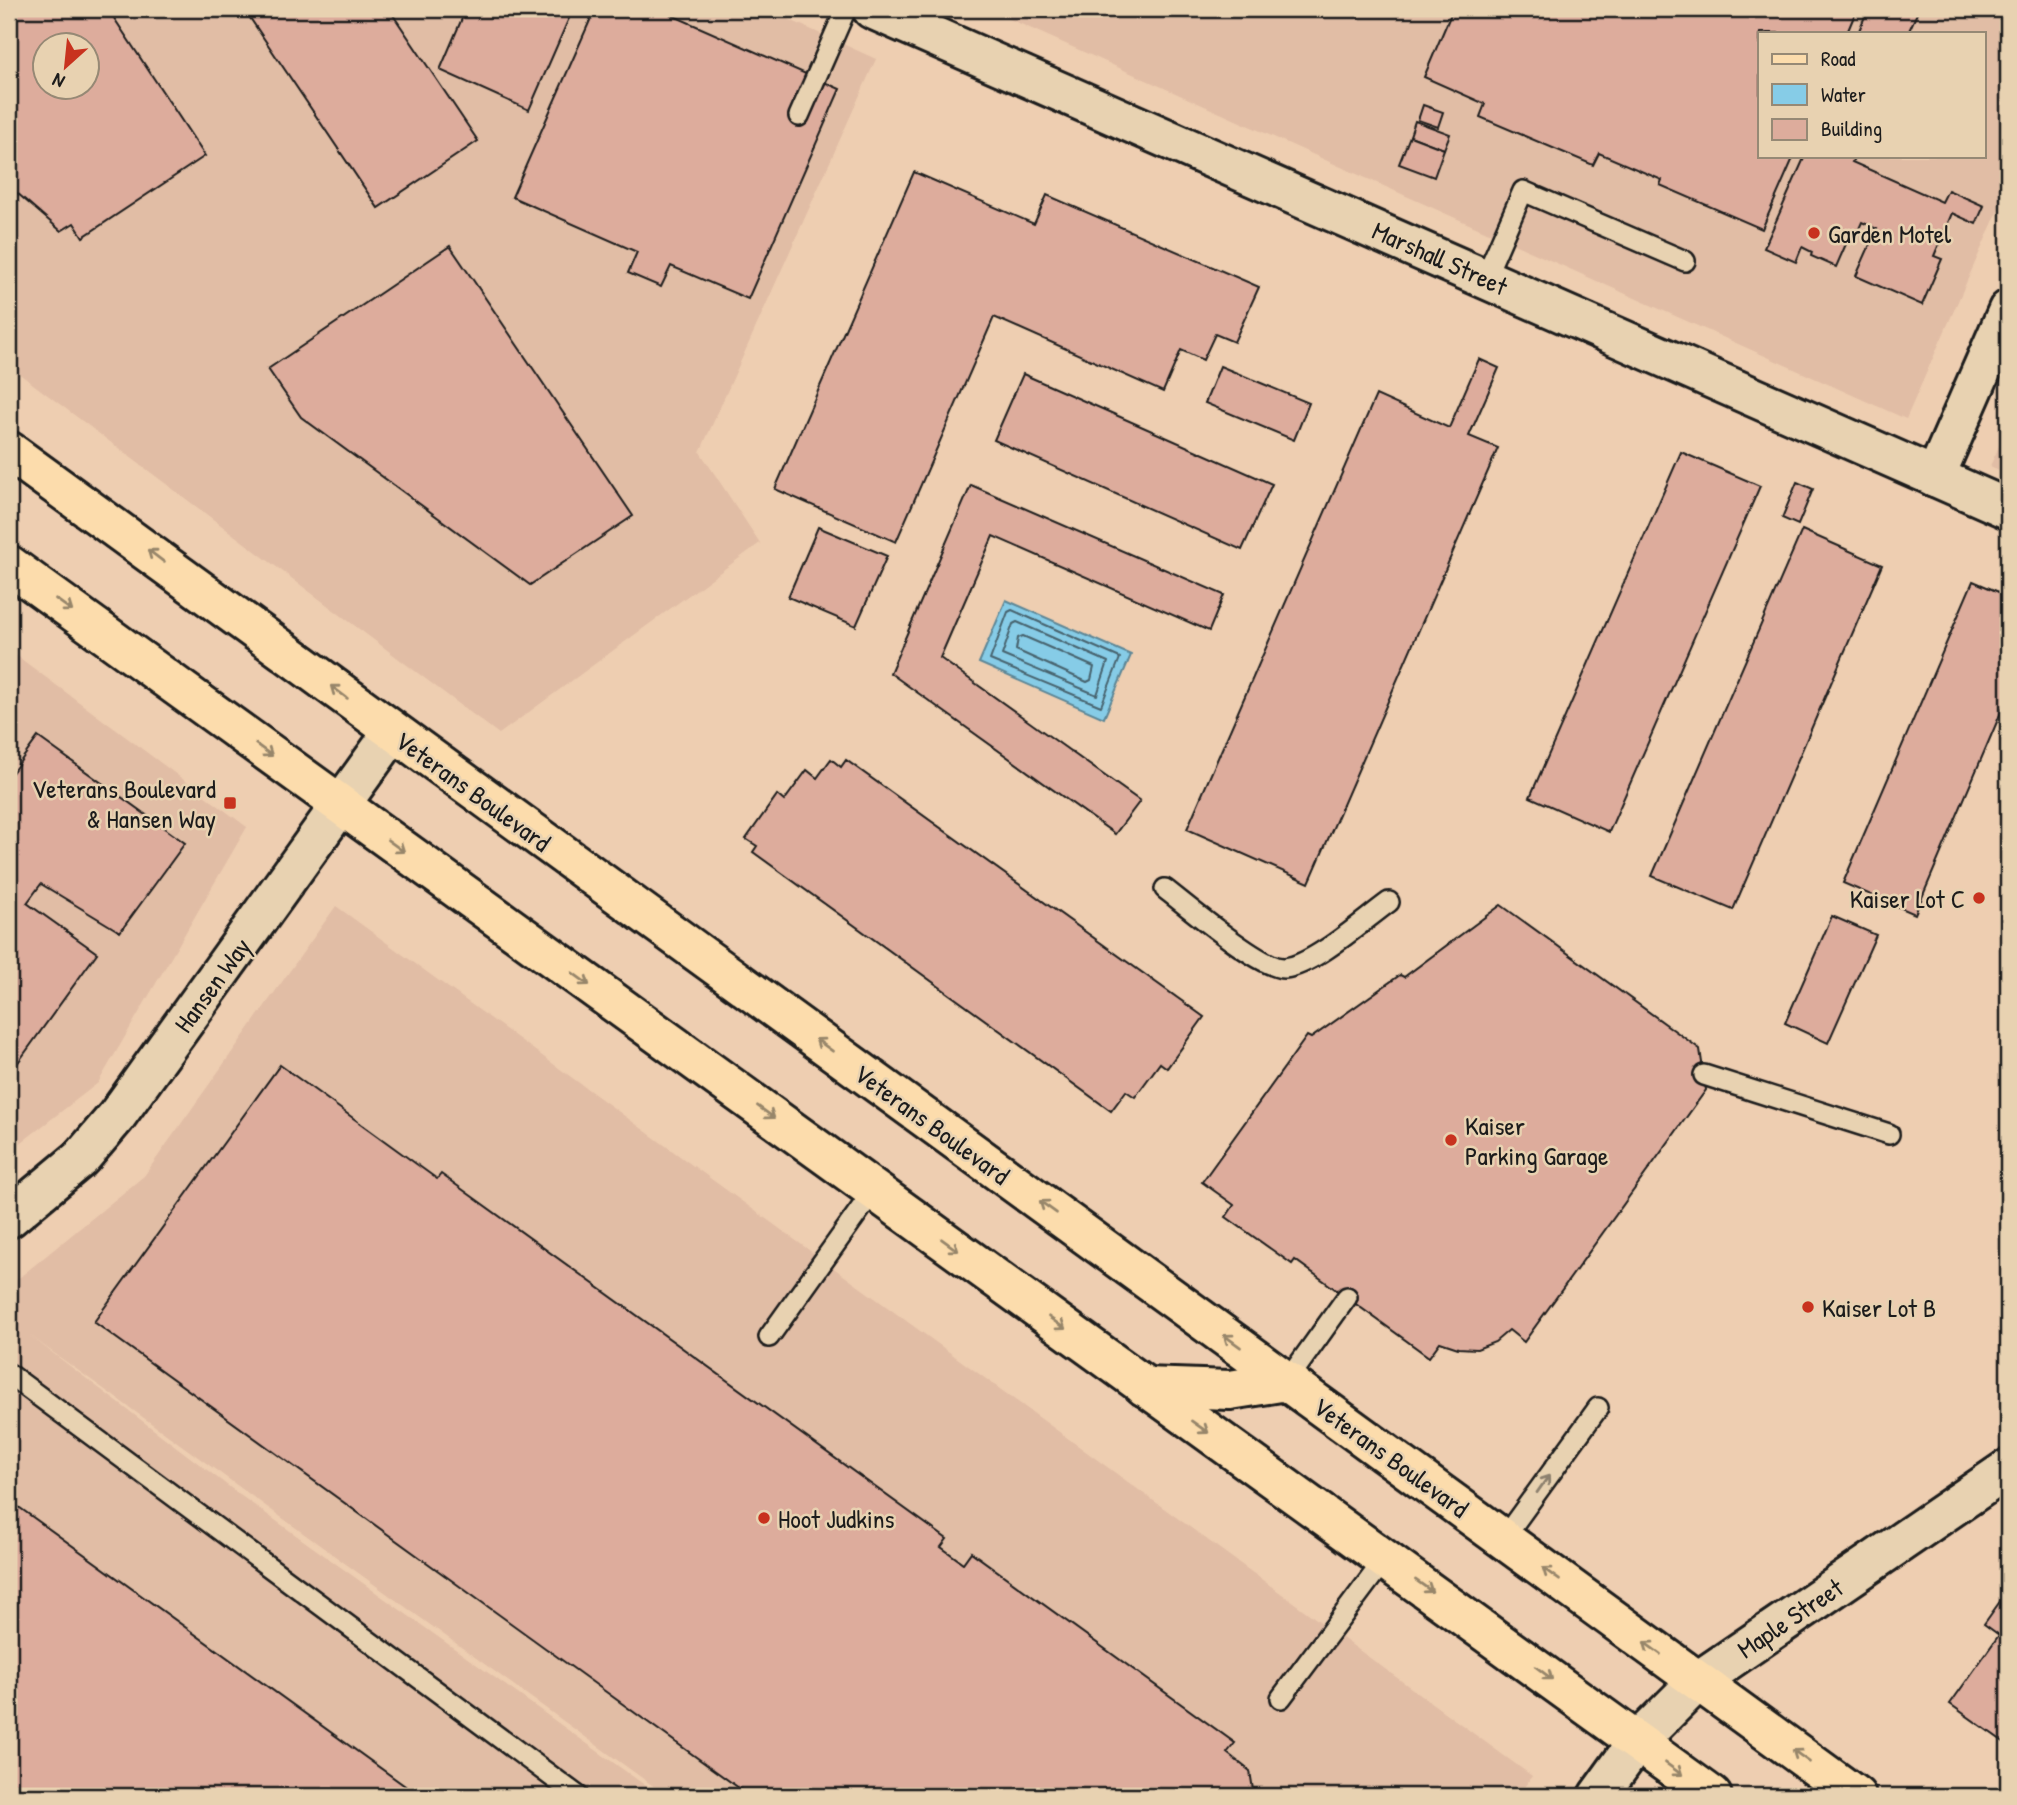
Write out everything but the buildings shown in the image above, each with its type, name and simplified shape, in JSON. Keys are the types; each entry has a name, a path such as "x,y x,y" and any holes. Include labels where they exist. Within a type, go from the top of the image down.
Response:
{"main road":[{"name":"Veterans Boulevard","path":"9,451 1856,1796"},
{"path":"9,565 1712,1796"},
{"path":"1144,1387 1230,1390 1287,1381"}],"street":[{"name":"Marshall Street","path":"872,9 2008,509"},
{"path":"1935,477 2008,310"},
{"name":"Hansen Way","path":"9,1218 81,1158 116,1117 393,732"},
{"name":"Maple Street","path":"1598,1796 1637,1742 1698,1681 2008,1469"}],"lane":[{"path":"799,116 846,9"},
{"path":"1485,278 1523,191 1685,261"},
{"path":"1165,889 1261,961 1286,968 1308,959 1389,902"},
{"path":"1704,1075 1889,1133"},
{"path":"769,1337 874,1190"},
{"path":"1287,1381 1347,1297"},
{"path":"9,1374 578,1796"},
{"path":"1503,1539 1598,1408"},
{"path":"1281,1698 1385,1559"}],"shaded area":[{"path":"9,9 766,9 876,59 700,452 760,543 499,734 9,366"},
{"path":"987,9 2008,9 2008,188 1906,419"},
{"path":"2008,427 2008,474 1990,466"},
{"path":"9,650 247,827 98,1083 9,1152"},
{"path":"336,906 1532,1776 1518,1796 667,1796 29,1335 240,1495 660,1796 9,1796 9,1286 144,1176"}],"water":[{"path":"1006,600 1131,655 1104,718 979,663"}],"place":[{"name":"Garden Motel","path":"1814,233"},
{"name":"Veterans Boulevard & Hansen Way","path":"230,803"},
{"name":"Kaiser Lot C","path":"1979,898"},
{"name":"Kaiser Parking Garage","path":"1451,1140"},
{"name":"Kaiser Lot B","path":"1808,1307"},
{"name":"Hoot Judkins","path":"764,1518"}]}
